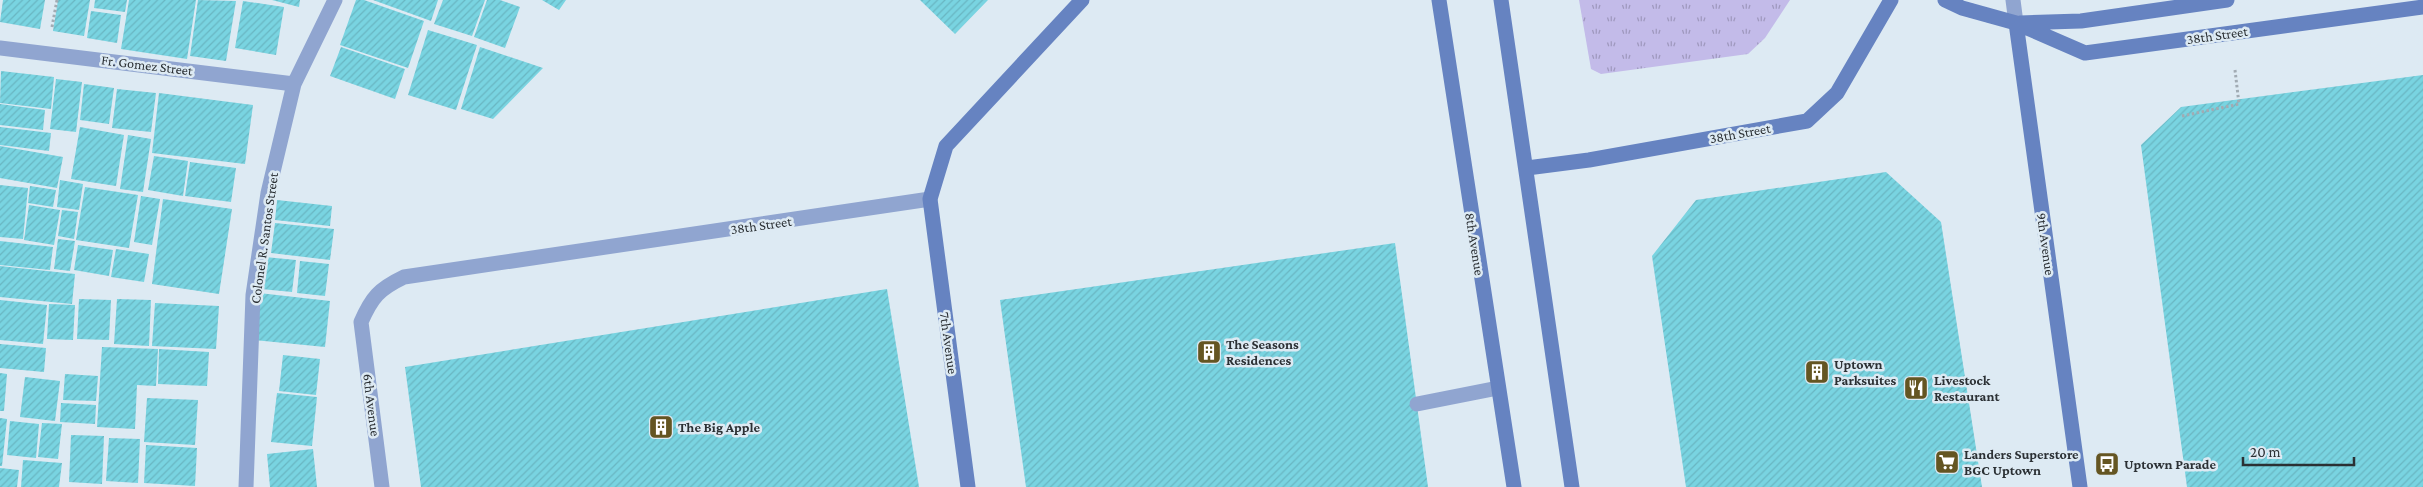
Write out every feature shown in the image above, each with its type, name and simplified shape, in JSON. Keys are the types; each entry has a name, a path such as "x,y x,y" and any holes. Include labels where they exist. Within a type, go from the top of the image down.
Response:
{"street":[{"name":"Colonel R. Santos Street","path":"246,487 253,295 268,193 294,84 335,0"},
{"path":"930,199 946,146 1082,0"},
{"name":"8th Avenue","path":"1439,0 1514,487"},
{"path":"1501,0 1572,487"},
{"name":"38th Street","path":"1527,168 1589,160 1807,121 1837,93 1891,0"},
{"name":"38th Street","path":"1946,0 1962,8 2016,23 2085,53 2423,7"},
{"name":"9th Avenue","path":"2013,0 2080,487"},
{"name":"38th Street","path":"2016,23 2081,21 2197,2 2227,0"},
{"name":"Fr. Gomez Street","path":"0,48 294,84"},
{"name":"38th Street","path":"361,322 371,300 385,287 404,277 930,199"},
{"name":"7th Avenue","path":"930,199 968,487"},
{"name":"6th Avenue","path":"361,322 382,487"},
{"path":"1417,404 1498,388"}],"path":[{"path":"2182,116 2239,104 2235,70"}],"green space":[{"path":"1579,0 1790,0 1765,38 1748,54 1601,74 1591,69"}],"building":[{"path":"3,0 45,0 40,29 0,22"},
{"path":"58,0 90,0 84,36 53,31"},
{"path":"95,0 127,0 125,12 94,8"},
{"path":"129,0 196,0 187,59 121,49"},
{"path":"198,0 236,1 226,61 190,56"},
{"path":"272,0 300,0 299,7"},
{"path":"356,0 364,0 424,21 408,68 340,45"},
{"path":"373,0 438,0 431,21"},
{"path":"443,0 485,0 472,36 434,24"},
{"path":"487,0 500,0 520,7 505,48 474,37"},
{"path":"542,0 566,0 559,10"},
{"path":"920,0 988,0 955,34"},
{"path":"243,1 284,7 276,55 235,48"},
{"path":"91,11 121,15 117,43 87,38"},
{"path":"428,30 477,45 456,110 408,95"},
{"path":"341,47 405,69 395,99 330,76"},
{"path":"480,47 543,68 493,119 461,109"},
{"path":"1,71 54,77 51,109 0,103"},
{"path":"2423,75 2423,487 2187,487 2141,145 2181,107"},
{"path":"56,79 82,82 76,132 50,129"},
{"path":"84,84 114,88 109,124 80,120"},
{"path":"117,89 156,93 151,132 112,128"},
{"path":"159,93 253,105 245,164 152,153"},
{"path":"0,104 45,110 43,130 0,125"},
{"path":"0,127 51,133 49,151 0,145"},
{"path":"80,127 124,135 116,186 71,179"},
{"path":"128,135 151,139 143,192 120,189"},
{"path":"0,146 63,157 57,188 0,178"},
{"path":"154,156 188,161 183,196 148,190"},
{"path":"190,162 236,168 231,202 185,196"},
{"name":"Uptown Parksuites","path":"1886,172 1941,222 1982,487 1686,487 1652,256 1696,200"},
{"path":"60,180 83,184 79,210 57,207"},
{"path":"0,185 28,188 23,239 0,237"},
{"path":"30,186 56,190 53,207 28,203"},
{"path":"85,187 138,195 129,248 76,240"},
{"path":"141,196 160,199 152,245 134,242"},
{"path":"163,199 232,209 219,294 152,284"},
{"path":"277,200 332,206 330,226 275,220"},
{"path":"29,205 60,210 54,245 24,240"},
{"path":"62,210 78,212 74,239 58,236"},
{"path":"275,223 334,229 330,260 271,253"},
{"path":"58,239 75,241 70,271 54,269"},
{"path":"0,241 53,247 50,270 0,265"},
{"name":"The Seasons Residences","path":"1395,243 1428,487 1026,487 1000,300"},
{"path":"78,245 113,250 109,276 74,270"},
{"path":"116,249 149,254 144,282 111,277"},
{"path":"265,257 296,260 292,292 261,289"},
{"path":"300,261 329,264 325,296 297,293"},
{"path":"0,266 75,274 72,304 0,297"},
{"name":"The Big Apple","path":"887,289 919,487 421,487 405,367"},
{"path":"259,293 330,301 325,347 254,340"},
{"path":"79,299 111,300 109,340 77,339"},
{"path":"117,299 151,300 149,346 114,344"},
{"path":"0,300 47,305 43,344 0,340"},
{"path":"155,303 219,306 216,349 152,346"},
{"path":"49,304 75,305 73,340 47,339"},
{"path":"0,344 46,348 44,372 0,368"},
{"path":"102,347 158,349 156,386 137,385 135,429 97,427"},
{"path":"159,349 209,352 207,386 158,384"},
{"path":"283,355 320,359 316,395 279,391"},
{"path":"0,373 7,374 4,411 0,411"},
{"path":"65,374 98,376 96,401 63,400"},
{"path":"25,377 60,381 55,421 20,417"},
{"path":"277,393 317,397 312,446 271,442"},
{"path":"147,398 198,400 195,445 144,442"},
{"path":"61,403 96,405 95,424 60,422"},
{"path":"0,418 7,419 2,466 0,466"},
{"path":"10,421 39,424 36,458 7,455"},
{"path":"42,423 62,424 58,459 38,457"},
{"path":"71,435 104,436 102,484 69,482"},
{"path":"109,438 140,439 138,483 106,481"},
{"path":"146,445 197,448 195,486 144,483"},
{"path":"313,449 317,487 270,487 267,454"},
{"path":"23,460 62,463 59,487 21,487"},
{"path":"0,468 19,470 17,487 0,487"}],"place":[{"name":"The Seasons Residences","path":"1209,352"},
{"name":"Uptown Parksuites","path":"1817,372"},
{"name":"Livestock Restaurant","path":"1916,388"},
{"name":"The Big Apple","path":"661,427"},
{"name":"Landers Superstore BGC Uptown","path":"1947,462"},
{"name":"Uptown Parade","path":"2107,464"}]}
